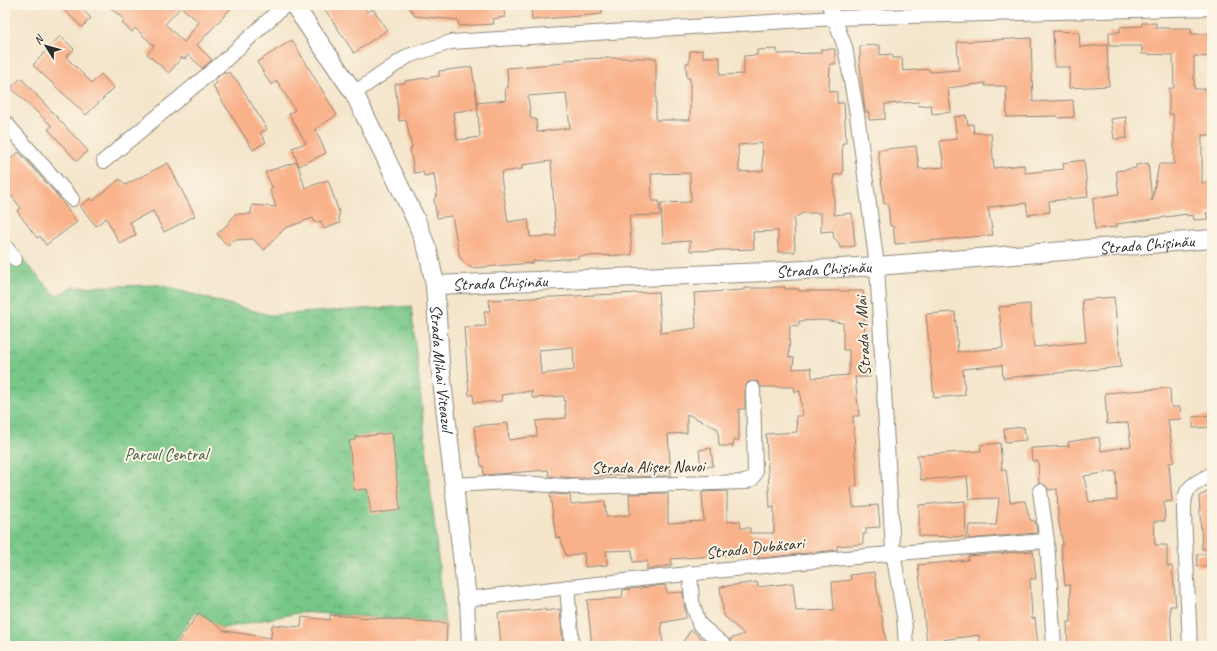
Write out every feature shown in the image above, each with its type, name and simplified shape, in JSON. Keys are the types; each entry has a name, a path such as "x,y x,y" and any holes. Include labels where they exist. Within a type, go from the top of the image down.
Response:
{"street":[{"path":"104,161 223,62 285,5"},
{"name":"Strada Mihai Viteazul","path":"294,5 354,93 416,220 428,251 435,285 440,363 468,599 470,646"},
{"name":"Strada 1 Mai","path":"829,5 845,47 857,114 877,266 893,552 904,617 906,646"},
{"path":"354,93 408,56 451,42 835,18 1146,7 1212,8"},
{"path":"5,122 72,200"},
{"name":"Strada Chișinău","path":"435,285 767,272 877,266 1212,239"},
{"path":"5,246 15,259"},
{"name":"Strada Alișer Navoi","path":"454,485 507,482 579,487 745,482 752,479 755,473 753,389"},
{"path":"1190,646 1184,514 1185,496 1188,488 1212,474"},
{"path":"1040,491 1047,541 1054,646"},
{"name":"Strada Dubăsari","path":"468,599 690,573 893,552 1047,541"},
{"path":"690,573 692,601 699,624 725,646"},
{"path":"567,588 572,646"}],"green space":[{"name":"Parcul Central","path":"5,241 56,296 73,287 159,285 269,315 411,306 445,623 302,612 219,629 195,612 172,646 5,646"}],"building":[{"path":"59,5 77,5 91,18 82,27"},
{"path":"107,5 234,5 197,45 212,60 202,68 189,55 184,59 182,57 169,73 147,54 154,46 135,28 132,32 122,23 125,20","holes":["181,7 199,22 184,42 165,24"]},
{"path":"322,5 362,5 367,12 373,9 387,30 354,53"},
{"path":"408,5 503,5 505,17 493,19 494,24 459,26 458,20 415,16"},
{"path":"531,5 601,5 602,14 532,20"},
{"path":"1142,23 1156,23 1156,28 1191,28 1191,34 1212,34 1212,57 1194,56 1194,89 1212,89 1212,135 1202,135 1202,183 1211,182 1212,212 1206,213 1208,219 1194,220 1193,215 1187,216 1187,214 1117,224 1117,227 1095,229 1093,198 1119,194 1116,171 1136,168 1136,165 1148,163 1152,201 1159,164 1174,164 1173,114 1169,114 1169,88 1174,88 1173,55 1142,54 1142,46 1109,46 1109,32 1120,32 1120,27 1142,26"},
{"path":"1053,31 1079,32 1080,47 1107,45 1109,86 1069,88 1070,67 1055,67"},
{"path":"60,36 74,49 66,57 92,83 101,74 114,88 86,115 33,65"},
{"path":"1031,38 1033,102 1073,100 1074,117 1007,117 1006,86 985,86 985,83 948,88 951,112 932,114 931,105 919,106 918,102 885,104 885,119 869,120 869,112 865,112 859,57 860,46 880,45 880,55 892,54 893,58 902,58 903,71 929,69 930,72 959,70 957,42"},
{"path":"292,40 337,115 315,129 326,153 299,166 292,148 306,143 289,114 295,110 277,81 271,85 257,62"},
{"path":"777,49 777,54 821,53 821,49 835,49 835,64 830,64 829,91 837,92 837,103 844,103 846,143 842,143 843,172 842,174 834,175 834,215 852,213 855,246 840,248 839,243 834,238 833,231 821,232 821,213 803,213 794,218 795,252 778,252 778,231 753,232 754,249 690,251 690,241 663,243 661,203 691,202 690,173 651,174 652,201 659,201 660,215 629,216 632,255 578,256 579,258 533,261 533,263 471,268 460,258 452,216 437,218 434,200 437,194 434,174 424,176 423,172 414,173 410,149 412,148 406,120 399,121 395,84 439,76 439,71 472,67 477,103 506,100 505,88 508,88 507,68 564,63 564,60 656,58 656,120 690,120 690,78 687,78 686,63 689,63 690,51 703,50 703,57 720,57 720,75 744,74 744,56 757,55 757,50","holes":["566,93 570,128 537,132 536,119 531,119 528,96","478,109 480,137 457,140 453,112","762,143 763,171 739,172 738,145","551,161 556,236 530,237 528,219 508,222 501,177 502,172 522,169 522,165"]},
{"path":"224,72 227,74 229,72 238,82 267,129 260,133 266,142 253,150 213,86 217,83 214,80"},
{"path":"21,78 88,151 77,161 48,129 52,126 11,88"},
{"path":"966,115 968,125 973,124 974,133 991,133 994,168 1024,165 1025,173 1064,169 1063,163 1084,160 1088,197 1049,201 1050,212 1028,215 1026,203 988,207 993,235 895,244 893,226 890,226 888,203 884,204 878,150 916,146 919,169 944,167 940,141 957,139 954,117"},
{"path":"1126,117 1127,138 1114,139 1111,119"},
{"path":"19,152 56,194 77,222 46,245 40,236 37,238 17,211 21,208 5,188 5,163"},
{"path":"297,162 305,188 328,180 340,215 338,216 340,223 324,229 321,221 315,223 313,218 285,228 264,250 253,239 234,240 228,246 217,234 228,224 235,214 251,214 252,205 276,207 270,190 273,189 265,172"},
{"path":"168,163 195,216 164,232 153,211 130,222 136,235 120,244 106,218 96,226 80,206 91,198 93,201 120,179 125,185"},
{"path":"785,287 785,289 799,289 799,291 863,291 866,364 870,365 870,377 855,377 859,416 853,416 857,486 851,487 853,507 878,505 880,527 866,528 866,534 863,534 863,544 837,546 837,550 762,558 758,558 758,553 671,559 672,565 647,570 647,561 633,562 632,550 606,551 607,565 585,567 584,553 566,556 560,537 556,538 550,494 570,495 571,504 605,501 606,517 630,515 629,494 668,493 668,523 704,521 702,492 727,491 727,522 740,521 741,528 750,528 750,533 774,533 774,507 770,508 766,434 797,432 796,416 802,416 800,391 795,392 794,387 761,387 757,381 748,382 745,389 745,409 739,409 739,440 734,440 733,446 719,446 718,429 687,414 687,433 668,434 671,476 627,477 627,474 579,478 549,476 548,470 484,475 483,466 481,466 480,457 477,453 474,426 508,423 509,440 537,436 536,421 566,418 564,396 532,398 532,391 501,395 502,401 474,403 473,395 469,395 464,327 486,326 484,311 490,311 489,300 658,292 661,333 696,328 694,293 744,290 744,288","holes":["823,320 843,323 843,350 849,350 849,375 812,378 811,368 793,369 794,358 789,357 790,325 799,326 799,321","573,347 574,370 541,374 539,350"]},
{"path":"1114,297 1121,367 1003,378 1002,365 963,369 965,395 934,398 926,314 955,312 958,352 1003,348 999,307 1030,304 1034,347 1086,342 1082,300"},
{"path":"1170,388 1171,407 1180,407 1181,419 1168,420 1174,462 1169,463 1172,501 1164,502 1165,521 1154,521 1155,545 1167,545 1167,566 1172,566 1176,606 1170,606 1172,645 1068,646 1067,622 1071,622 1070,585 1065,585 1061,545 1063,545 1058,518 1057,489 1048,490 1046,486 1039,483 1038,461 1032,461 1031,448 1069,446 1068,442 1099,437 1101,451 1131,446 1128,423 1107,424 1105,393","holes":["1116,471 1117,500 1089,502 1084,476"]},
{"path":"1212,415 1212,427 1193,428 1193,417"},
{"path":"1024,427 1026,440 1005,442 1004,429"},
{"path":"392,433 400,510 371,514 367,489 354,490 349,441 355,440 355,437"},
{"path":"1000,443 1002,470 1006,470 1010,502 1025,501 1030,520 1035,521 1037,533 968,539 969,525 996,525 999,498 969,499 967,476 921,480 917,455 981,451 980,445"},
{"path":"711,448 713,466 701,467 699,450"},
{"path":"1212,490 1212,549 1202,549 1199,496"},
{"path":"965,501 966,537 919,536 919,505"},
{"path":"1033,551 1036,579 1030,579 1032,619 1035,618 1038,646 980,645 979,635 927,642 918,565 968,560 968,556"},
{"path":"1197,554 1212,554 1212,566 1197,566"},
{"path":"874,572 887,646 733,646 730,639 744,634 724,616 720,587 757,582 758,587 793,583 796,611 834,610 832,582 851,580 850,575"},
{"path":"665,585 667,593 683,592 686,618 661,623 663,646 637,646 633,642 592,645 587,600 622,598 623,590"},
{"path":"545,609 545,611 560,609 563,646 501,646 498,613"},
{"path":"199,613 225,631 271,638 272,625 301,627 302,617 330,620 330,615 447,623 446,646 415,644 415,646 378,646 328,643 328,646 175,646"},
{"path":"691,630 705,641 712,646 680,646"}]}
